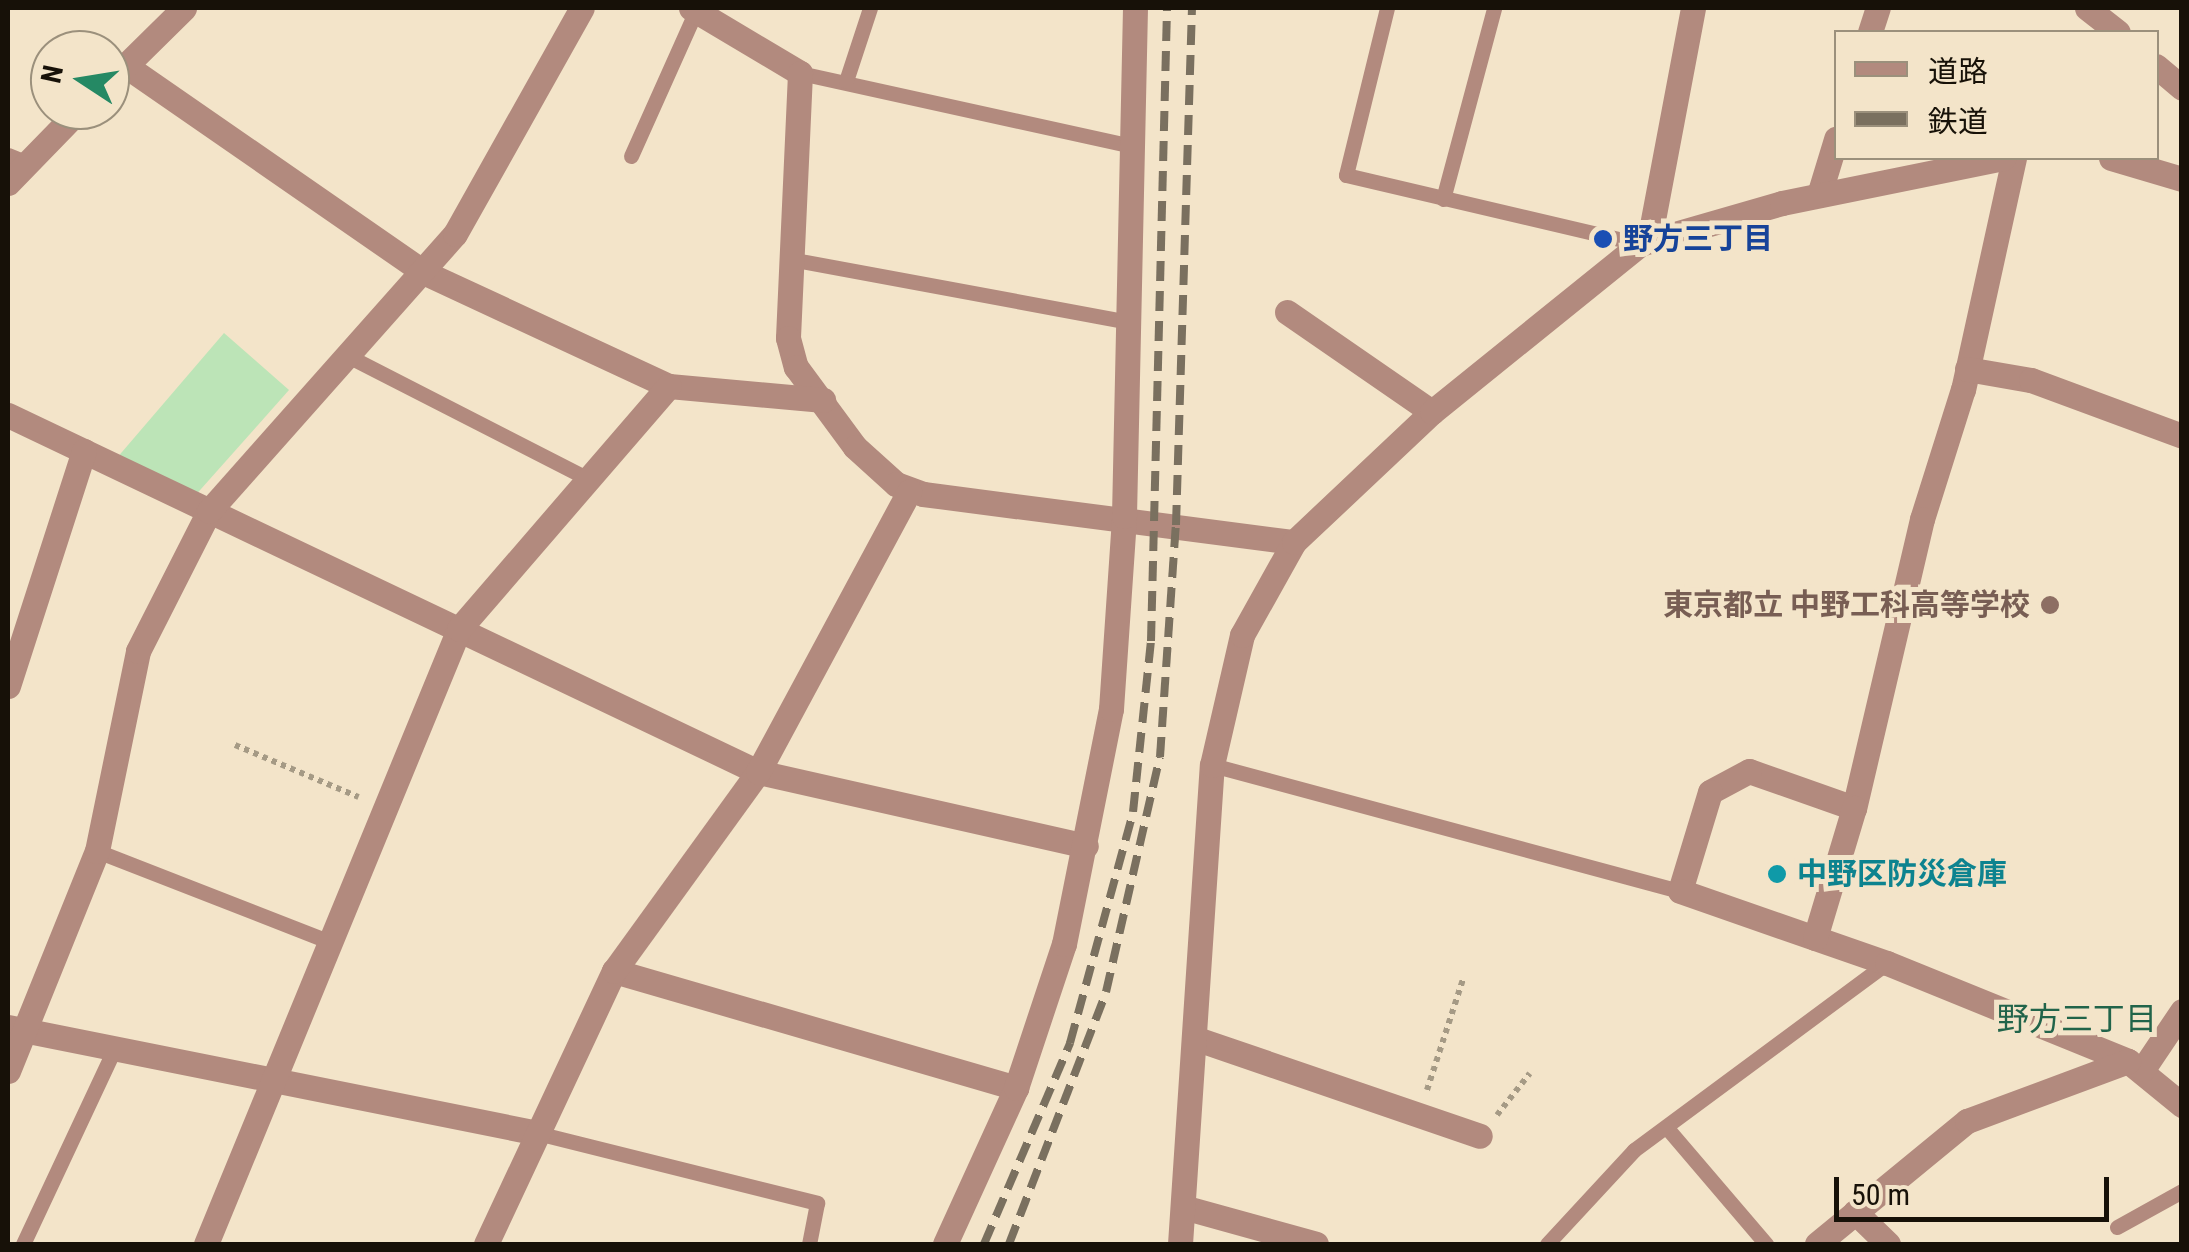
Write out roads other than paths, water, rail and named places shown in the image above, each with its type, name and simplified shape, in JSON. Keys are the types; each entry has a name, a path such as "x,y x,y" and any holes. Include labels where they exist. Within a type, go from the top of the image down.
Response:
{"street":[{"path":"130,62 184,8"},
{"path":"8,1071 16,1029 96,851 138,652 209,510 454,234 582,8"},
{"path":"945,1244 1016,1088 1064,944 1111,710 1124,516 1136,8"},
{"path":"1645,242 1693,8"},
{"path":"2087,8 2115,30"},
{"path":"694,9 800,73 795,260 788,338 796,368 855,447 909,491 1124,516 1294,542"},
{"path":"2159,69 2182,88"},
{"path":"130,82 422,272 670,386 823,400"},
{"path":"8,183 15,158 52,130"},
{"path":"1819,195 1834,146"},
{"path":"1180,1244 1212,765 1242,635 1294,542 1432,412 1645,242 1819,195 1993,160"},
{"path":"1814,938 1854,808 1922,519 1968,369 2014,160"},
{"path":"2118,160 2182,179"},
{"path":"1287,312 1432,412"},
{"path":"1968,369 2031,380 2182,436"},
{"path":"206,1244 459,630 670,386"},
{"path":"8,415 758,772 1086,846"},
{"path":"8,686 12,653 84,452"},
{"path":"486,1244 534,1132 614,970 758,772 909,491"},
{"path":"1854,808 1749,771 1710,792 1680,892 1887,963 2136,1065 2182,1105"},
{"path":"614,970 1016,1088"},
{"path":"1817,1244 1968,1121 2136,1065 2182,1011"},
{"path":"16,1029 534,1132"},
{"path":"1194,1038 1480,1136"},
{"path":"1183,1206 1316,1244"},
{"path":"1855,1212 1888,1244"}],"lane":[{"path":"846,81 870,8"},
{"path":"1386,8 1346,175 1645,242"},
{"path":"1442,199 1494,8"},
{"path":"631,156 694,9"},
{"path":"800,73 1132,146"},
{"path":"795,260 1128,322"},
{"path":"348,356 590,480"},
{"path":"1212,765 1680,892"},
{"path":"96,851 331,942"},
{"path":"1546,1244 1634,1150 1887,963"},
{"path":"23,1244 114,1050"},
{"path":"1667,1128 1766,1244"},
{"path":"534,1132 818,1203 808,1244"},
{"path":"2117,1227 2182,1191"}],"railway":[{"path":"984,1244 1070,1043 1133,812 1151,641 1167,8"},
{"path":"1009,1244 1106,992 1160,757 1176,525 1192,8"}],"place":[{"name":"野方三丁目","path":"1603,239"},
{"name":"東京都立 中野工科高等学校","path":"2050,605"},
{"name":"中野区防災倉庫","path":"1777,874"}],"district":[{"name":"野方三丁目","path":"2077,1019"}]}
